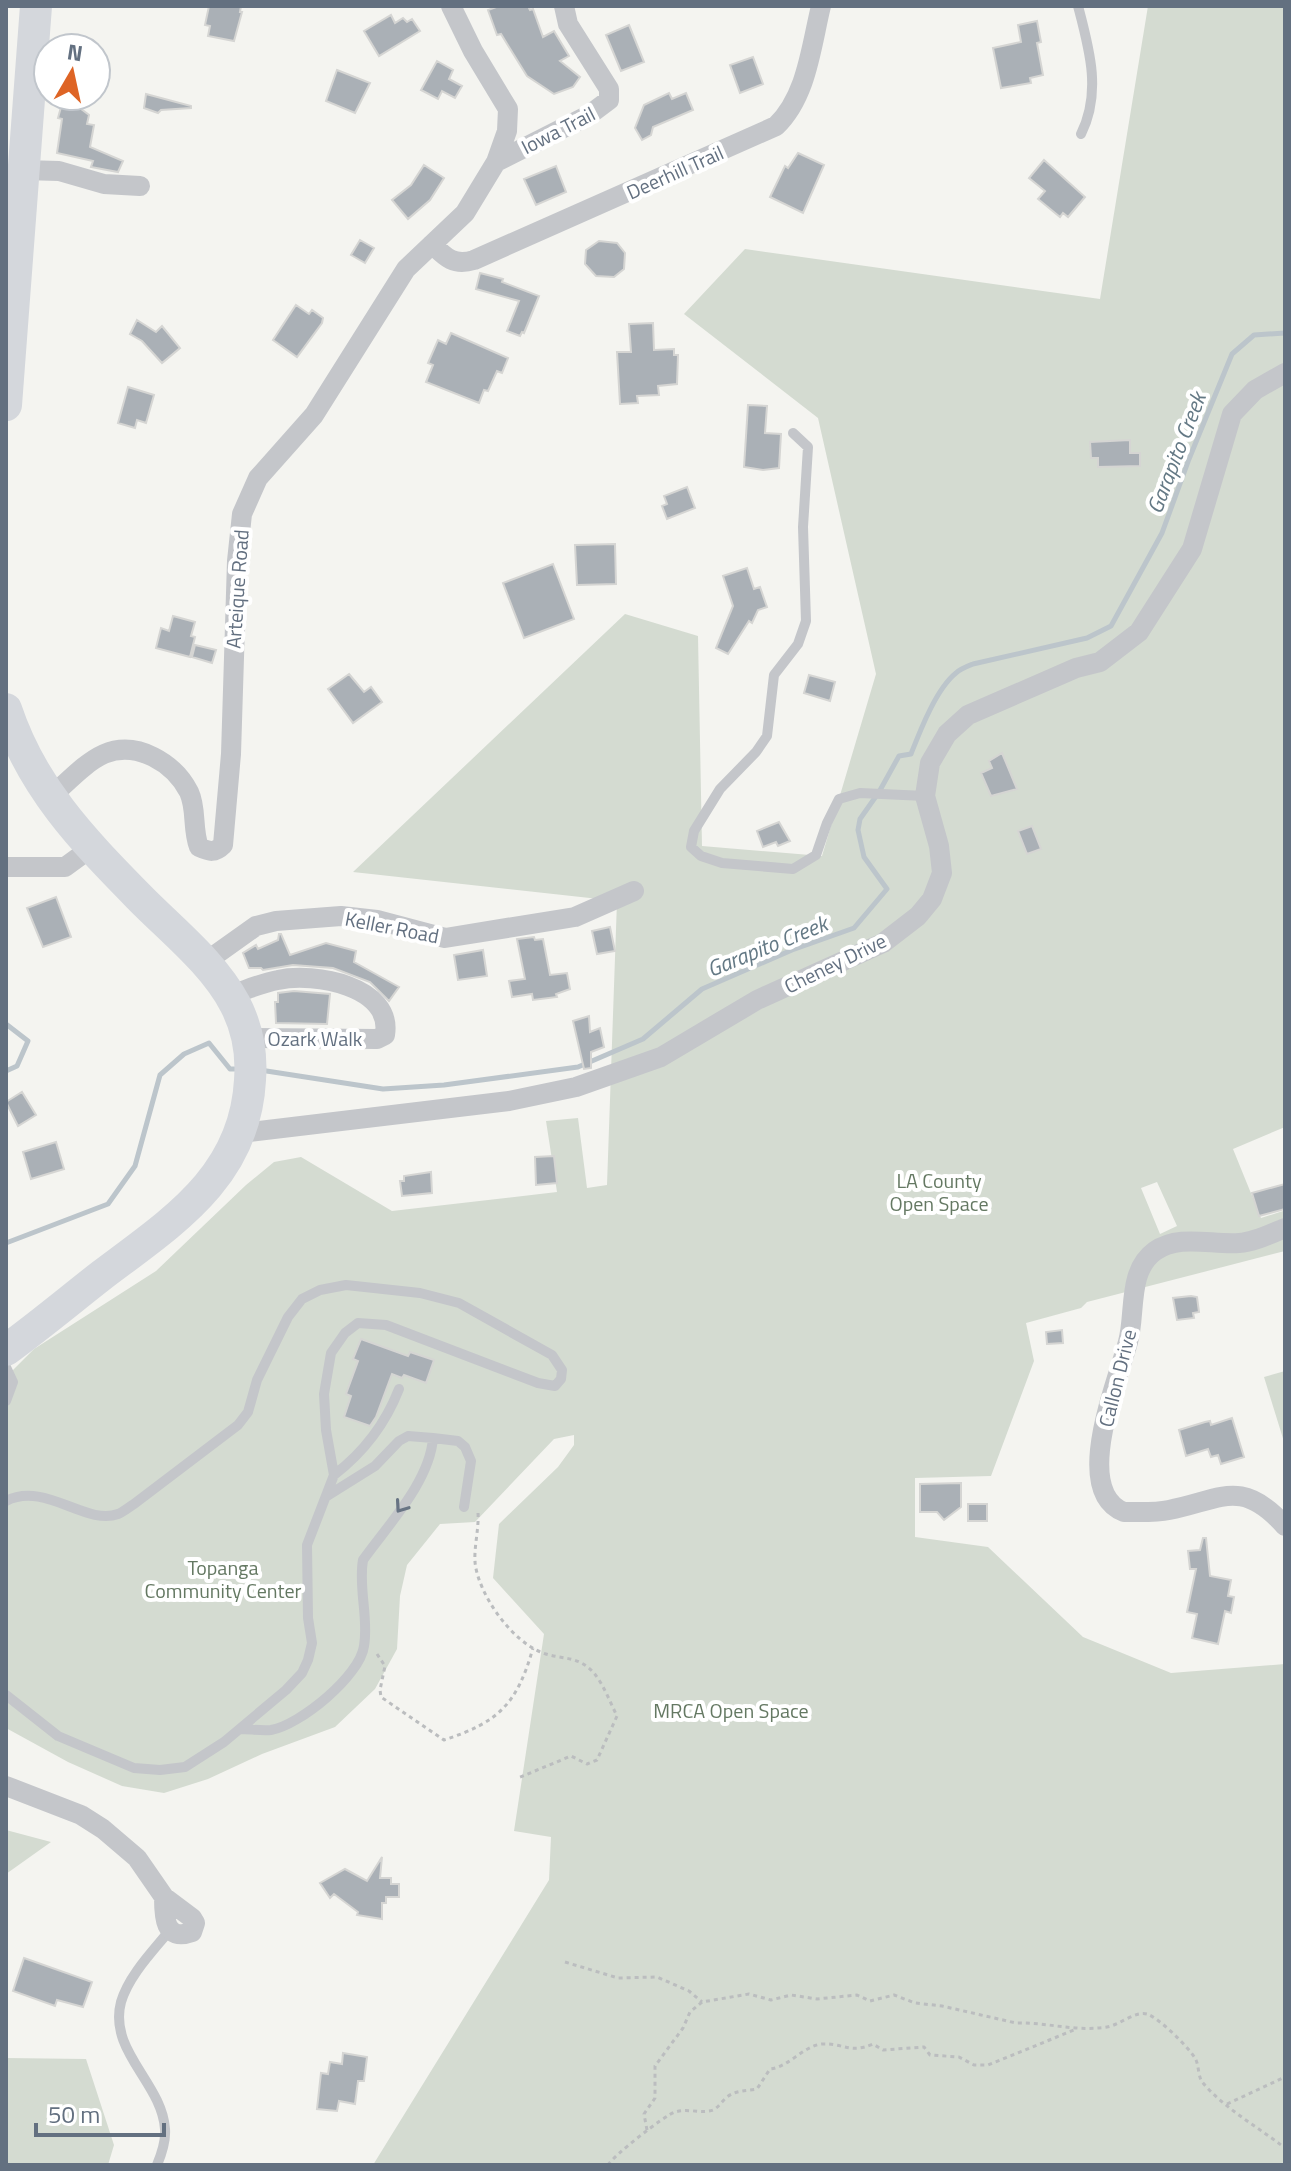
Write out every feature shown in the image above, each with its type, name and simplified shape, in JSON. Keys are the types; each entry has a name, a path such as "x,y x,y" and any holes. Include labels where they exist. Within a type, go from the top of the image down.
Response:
{"main road":[{"path":"6,405 10,280 23,170 36,6"},
{"path":"6,709 27,760 50,797 91,848 204,963 230,995 248,1044 250,1085 241,1133 232,1153 181,1215 6,1350"}],"street":[{"name":"Iowa Trail","path":"496,162 589,115 609,100 609,89 568,24 564,6"},
{"name":"Deerhill Trail","path":"432,244 453,262 463,263 497,251 776,126 787,116 800,90 821,6"},
{"name":"Arteique Road","path":"50,797 104,754 132,751 147,754 174,770 188,791 199,847 209,852 223,845 231,754 237,561 242,514 258,478 314,415 406,269 465,213 496,162 509,122 508,109 473,51 453,7"},
{"path":"23,170 59,171 104,184 140,186"},
{"name":"Cheney Drive","path":"241,1133 509,1101 576,1087 661,1057 757,1000 883,943 918,916 932,899 942,873 939,846 925,796 930,763 947,734 968,715 1076,668 1100,662 1139,632 1192,549 1232,414 1255,390 1285,373"},
{"path":"6,867 65,867 91,848"},
{"name":"Keller Road","path":"204,963 256,926 276,921 341,916 377,920 445,938 575,917 634,891"},
{"name":"Ozark Walk","path":"230,995 280,979 332,981 376,1001 387,1024 385,1035 377,1039 248,1044"},
{"name":"Callon Drive","path":"1285,1228 1242,1243 1168,1244 1149,1256 1137,1279 1129,1339 1103,1427 1100,1468 1107,1497 1124,1512 1168,1510 1225,1495 1249,1498 1285,1526"},
{"path":"6,1786 81,1815 137,1858 164,1897 164,1918 170,1930"}],"lane":[{"path":"1078,6 1091,57 1092,79 1092,98 1081,134"},
{"path":"793,433 808,447 803,527 806,621 798,644 774,675 767,736 720,789 694,831 691,847 701,856 722,863 793,869 816,855 839,799 870,792 925,796"},
{"path":"6,1501 15,1496 46,1498 102,1516 118,1515 238,1425 248,1412 257,1380 288,1317 302,1299 320,1290 346,1285 420,1293 459,1303 552,1355 562,1370 561,1379 555,1386 538,1383 386,1325 358,1323 345,1333 331,1353 324,1394 326,1430 334,1475 307,1545 308,1618 312,1643 308,1660 302,1673 286,1690 240,1729 185,1767 139,1769 58,1736 6,1695"},
{"path":"6,1367 13,1382 6,1401"},
{"path":"334,1475 372,1440 392,1409 399,1389"},
{"path":"327,1496 375,1466 408,1436 433,1438 458,1441 465,1447 471,1461 464,1507"},
{"path":"240,1729 272,1730 302,1715 337,1688 354,1666 365,1644 363,1560 421,1478 432,1454 433,1438"},
{"path":"157,2165 166,2131 163,2114 123,2041 119,2017 125,1991 170,1930"}],"path":[{"path":"467,1491 477,1511 479,1531 475,1561 480,1581 511,1632 533,1648 546,1654 568,1656 594,1673 617,1716 597,1760 587,1764 571,1756 518,1778"},
{"path":"365,1644 385,1666 381,1697 444,1740 500,1715 516,1694 533,1648"},
{"path":"565,1962 618,1978 657,1977 689,1991 702,2002"},
{"path":"647,2130 644,2114 655,2098 655,2066 683,2028 690,2012 702,2002 749,1994 771,2000 791,1995 817,1999 857,1995 870,2001 894,1995 915,2003 1016,2023 1074,2030 1110,2027 1138,2014 1153,2017 1188,2049 1196,2061 1201,2081 1285,2148"},
{"path":"608,2165 617,2152 629,2148 647,2130 674,2112 712,2110 734,2093 757,2089 770,2069 782,2068 818,2045 860,2050 873,2044 888,2050 924,2047 930,2055 988,2065 1074,2030"},
{"path":"1227,2104 1285,2077"}],"green space":[{"path":"1148,6 1285,6 1285,1127 1233,1149 1261,1218 1283,1211 1285,1251 1087,1302 1081,1308 1026,1323 1034,1361 991,1476 915,1478 915,1537 988,1547 1083,1637 1171,1673 1285,1664 1285,2165 373,2165 549,1880 551,1837 514,1831 544,1634 493,1578 499,1524 558,1467 574,1445 574,1435 554,1439 475,1522 440,1524 407,1565 400,1596 397,1649 375,1689 335,1727 262,1754 208,1779 164,1793 122,1786 68,1762 6,1728 6,1377 34,1349 156,1271 274,1162 301,1157 392,1211 557,1192 546,1121 578,1118 587,1188 607,1185 617,901 353,872 625,614 698,636 702,846 822,856 876,674 818,418 684,314 745,249 1100,299","holes":["1157,1182 1177,1226 1160,1234 1141,1188"]},
{"path":"1285,1371 1285,1445 1264,1377"},
{"path":"6,1830 51,1842 6,1874"},
{"path":"6,2058 86,2059 114,2145 108,2165 6,2165"}],"building":[{"path":"209,6 241,6 234,41 208,36 210,26 205,25"},
{"path":"499,6 528,6 530,10 533,9 543,37 554,31 569,56 560,61 580,77 573,87 554,94 527,76 501,34 497,35 488,10"},
{"path":"391,15 395,23 403,18 407,22 412,19 420,31 379,56 364,31"},
{"path":"1037,21 1041,42 1037,43 1043,75 1030,78 1031,83 1001,88 993,48 1021,42 1018,25"},
{"path":"629,25 644,62 621,71 606,35"},
{"path":"753,57 763,84 740,93 730,65"},
{"path":"437,61 453,70 449,79 462,86 455,98 442,91 438,99 421,90"},
{"path":"337,70 370,83 355,113 326,101"},
{"path":"669,93 672,99 686,93 693,110 653,127 651,135 642,140 635,128 644,105"},
{"path":"146,94 191,108 161,110 158,113 144,108"},
{"path":"60,112 85,112 89,115 87,124 94,125 90,147 123,161 118,172 91,167 93,161 57,153 62,119 58,118"},
{"path":"798,153 824,165 803,213 770,197 785,166 788,168"},
{"path":"1044,160 1085,197 1068,217 1063,213 1060,217 1038,199 1045,191 1029,178"},
{"path":"424,165 444,178 430,200 408,219 392,200 411,185"},
{"path":"556,166 566,192 536,205 524,179"},
{"path":"360,240 374,248 365,263 351,255"},
{"path":"599,241 617,243 625,253 624,269 614,277 596,276 585,264 586,250"},
{"path":"480,273 503,279 502,282 539,296 520,336 507,331 519,301 476,289"},
{"path":"296,305 309,314 312,310 323,318 297,357 273,340"},
{"path":"137,320 156,332 162,326 180,348 162,363 142,341 130,334"},
{"path":"653,323 654,350 674,349 674,355 678,355 677,384 658,386 659,395 637,396 638,403 620,404 617,352 631,352 629,324"},
{"path":"451,333 508,358 502,373 497,371 479,403 426,382 433,365 428,363 438,340 446,344"},
{"path":"128,387 154,395 146,423 137,420 135,428 118,423"},
{"path":"748,405 767,406 765,433 781,434 779,468 763,470 744,467"},
{"path":"1130,440 1130,453 1140,453 1140,466 1098,467 1098,458 1091,458 1090,442"},
{"path":"687,487 695,508 667,519 662,506 667,504 664,496"},
{"path":"615,544 616,584 577,585 575,545"},
{"path":"553,564 574,619 524,638 503,583"},
{"path":"747,568 754,589 760,587 767,607 758,610 728,654 716,648 733,606 723,576"},
{"path":"173,616 195,622 190,657 156,648 161,628 169,631"},
{"path":"195,645 216,650 212,663 192,657"},
{"path":"349,674 364,692 371,687 382,702 353,723 328,689"},
{"path":"809,675 835,682 830,701 804,693"},
{"path":"1002,753 1017,789 991,796 981,773 992,768 989,761"},
{"path":"779,822 790,841 763,847 757,831"},
{"path":"1032,826 1041,849 1027,854 1018,831"},
{"path":"56,897 71,937 43,947 27,908"},
{"path":"610,927 615,951 597,954 592,931"},
{"path":"279,934 290,955 326,943 356,951 354,962 399,987 389,1001 370,982 333,968 293,965 263,970 249,968 243,953 256,945 258,949 278,940"},
{"path":"534,937 535,940 543,939 550,975 567,973 570,989 556,994 557,997 533,1000 532,994 512,997 509,981 525,979 517,939"},
{"path":"483,950 487,976 458,980 454,955"},
{"path":"278,993 330,994 327,1024 276,1023"},
{"path":"589,1016 590,1032 600,1028 604,1047 591,1052 591,1068 584,1069 573,1021"},
{"path":"22,1092 36,1115 18,1126 6,1102"},
{"path":"56,1142 64,1169 31,1179 23,1152"},
{"path":"554,1156 557,1183 536,1185 535,1157"},
{"path":"431,1172 432,1193 402,1196 400,1181 404,1181 404,1176"},
{"path":"1285,1184 1285,1209 1259,1216 1252,1193"},
{"path":"1197,1297 1199,1312 1193,1313 1194,1318 1177,1320 1173,1298"},
{"path":"1062,1330 1063,1343 1047,1344 1046,1332"},
{"path":"361,1339 408,1356 410,1352 434,1360 426,1383 392,1374 370,1426 344,1417 351,1396 346,1394 358,1361 353,1359"},
{"path":"1232,1418 1244,1457 1221,1464 1218,1455 1211,1457 1208,1449 1186,1456 1179,1430"},
{"path":"961,1483 961,1507 944,1520 937,1512 920,1512 920,1484"},
{"path":"968,1504 987,1504 987,1521 968,1521"},
{"path":"1203,1538 1206,1538 1210,1576 1231,1580 1228,1596 1234,1597 1231,1613 1225,1611 1218,1644 1192,1638 1197,1614 1187,1612 1196,1569 1190,1569 1188,1551 1200,1550"},
{"path":"382,1857 380,1878 391,1878 391,1884 399,1884 399,1897 386,1897 386,1903 382,1903 382,1919 357,1915 358,1912 334,1894 330,1898 320,1883 345,1869 367,1881"},
{"path":"24,1958 92,1982 83,2007 57,2000 55,2006 13,1991"},
{"path":"343,2053 367,2057 364,2081 358,2081 355,2104 339,2101 337,2111 317,2109 321,2073 328,2074 330,2062 342,2064"}],"waterway":[{"name":"Garapito Creek","path":"260,1070 383,1089 444,1085 578,1067 643,1039 702,989 792,950 854,928 887,889 864,857 858,830 860,819 899,756 911,754 942,689 958,672 973,664 1087,638 1111,626 1162,533 1232,354 1254,335 1285,333"},
{"path":"6,1024 28,1041 17,1066 6,1071"},
{"name":"Garapito Creek","path":"6,1243 108,1204 135,1166 160,1075 184,1054 209,1043 230,1069 238,1069"}],"park label":[{"name":"LA County Open Space","path":"939,1192"},
{"name":"Topanga Community Center","path":"223,1578"},
{"name":"MRCA Open Space","path":"731,1710"}]}
